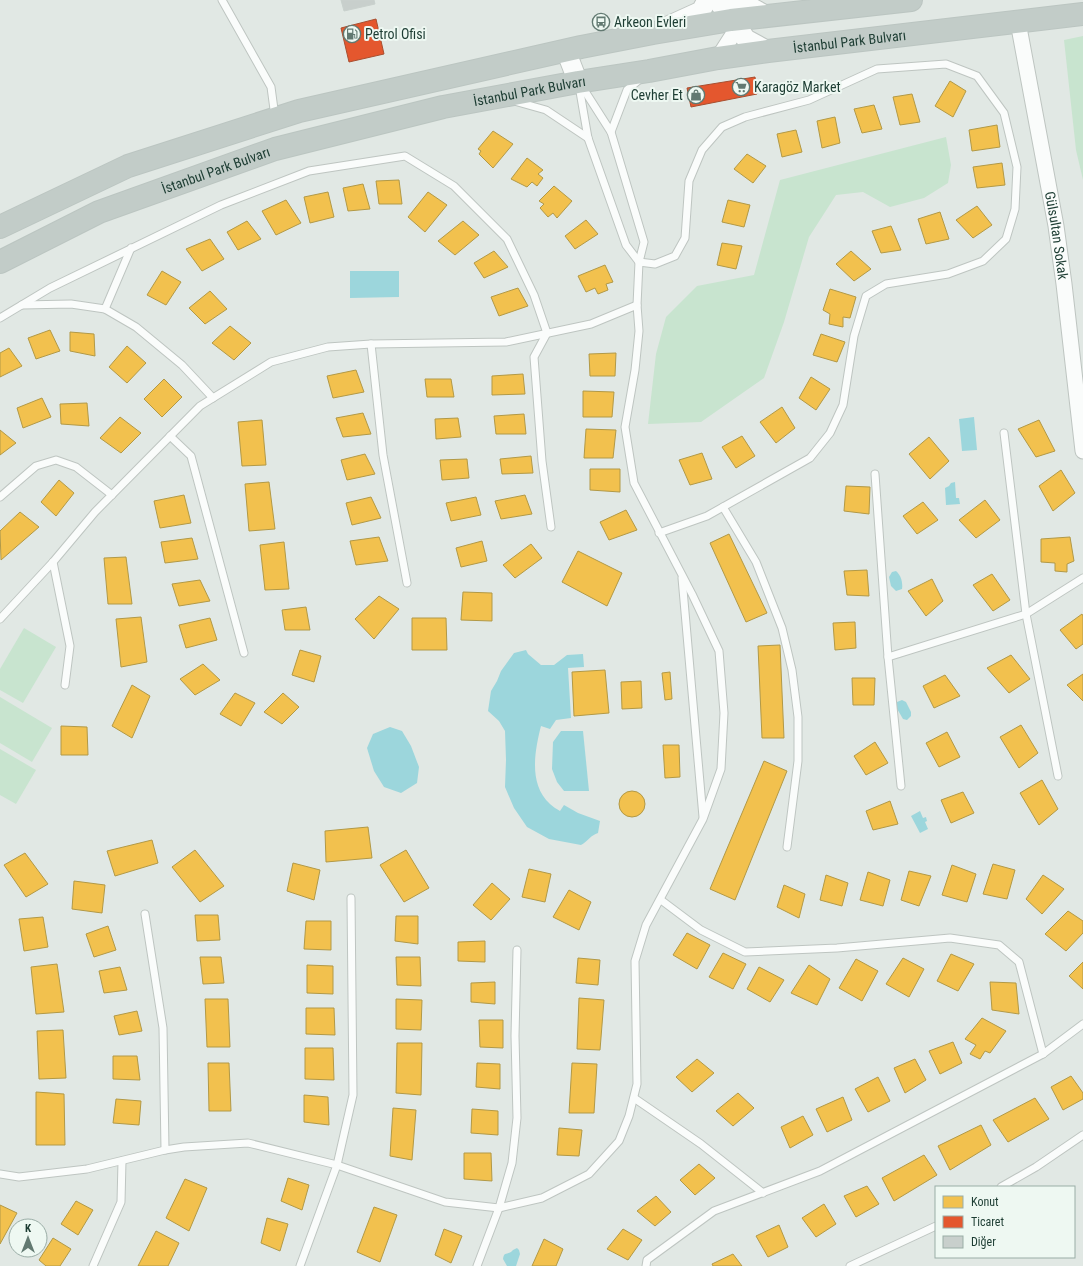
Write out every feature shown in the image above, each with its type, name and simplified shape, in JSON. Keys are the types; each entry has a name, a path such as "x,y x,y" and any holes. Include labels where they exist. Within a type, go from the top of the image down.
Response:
{"highway":[{"name":"İstanbul Park Bulvarı","path":"0,227 128,166 299,111 653,33 735,13 767,16 911,0"},
{"name":"İstanbul Park Bulvarı","path":"0,262 98,212 275,149 443,107 718,58 1083,14"}],"street":[{"path":"653,33 701,11 707,0"},
{"path":"717,0 735,13 746,39 768,51"},
{"path":"718,58 734,33 735,13"},
{"name":"Gülsultan Sokak","path":"1018,22 1056,226 1083,451"},
{"path":"566,51 578,82"}],"lane":[{"path":"222,0 271,87 275,119"},
{"path":"578,82 588,138 626,246 639,262 655,264 675,256 685,238 689,181 702,150 722,127 745,116 809,100 877,69 946,64 977,76 1004,113 1017,167 1015,209 1006,239 983,261 948,274 886,284 866,296 854,336 843,405 830,433 810,458 707,516 659,533"},
{"path":"611,132 627,90 650,71"},
{"path":"0,1174 26,1176 87,1169 184,1147 248,1143 337,1165 445,1202 498,1208 542,1198 589,1174 619,1141 629,1116 637,1084 635,961 646,925 661,900 703,819 721,768 724,713 719,651 682,575 634,483 625,427 635,370 639,331 637,305 639,262 644,242 611,132 578,82"},
{"path":"500,97 546,110 588,138"},
{"path":"0,318 50,288 220,205 309,171 405,156 454,186 507,239 534,295 547,333 534,357 542,461 551,527"},
{"path":"105,309 131,248"},
{"path":"21,305 70,304 105,309 136,327 182,365 213,398"},
{"path":"0,619 53,562 95,512 200,406 271,362 328,346 506,342 591,324 637,305"},
{"path":"371,344 383,455 407,583"},
{"path":"1004,433 1026,614 1058,776"},
{"path":"170,436 191,456 244,653"},
{"path":"0,497 36,466 56,460 76,468 112,495"},
{"path":"875,474 888,657 901,786"},
{"path":"723,507 756,562 782,628 792,670 798,717 798,761 787,847"},
{"path":"53,562 70,646 65,685"},
{"path":"682,575 703,819"},
{"path":"888,657 1026,614 1083,578"},
{"path":"300,1266 337,1165 353,1095 351,898"},
{"path":"661,900 701,930 745,952 837,948 950,938 999,945 1019,962 1043,1054"},
{"path":"145,914 163,1028 166,1150"},
{"path":"477,1266 498,1208 512,1163 517,1118 515,1036 517,950"},
{"path":"646,1266 647,1260 714,1211 820,1171 1043,1054 1083,1024"},
{"path":"634,1098 701,1144 763,1192"},
{"path":"1003,1186 1036,1167 1083,1135"},
{"path":"92,1266 121,1202 122,1161"},
{"path":"850,1266 935,1226"}],"green space":[{"path":"1083,36 1083,180 1076,150 1064,40"},
{"path":"946,137 951,165 948,183 924,198 890,207 863,192 836,195 809,237 784,322 764,378 701,422 648,424 656,354 666,317 697,286 754,275 780,180"},
{"path":"24,628 56,647 23,703 0,690 0,669"},
{"path":"0,697 52,728 32,762 0,743"},
{"path":"0,749 36,770 16,804 0,795"}],"water":[{"path":"350,271 399,271 399,297 350,298"},
{"path":"974,417 977,450 962,451 959,419"},
{"path":"955,482 956,498 959,498 960,504 946,505 945,488 951,483"},
{"path":"896,571 902,582 902,589 896,591 891,586 889,577 892,572"},
{"path":"526,650 528,654 541,665 554,665 567,655 583,654 584,667 568,668 571,718 556,720 550,729 541,726 535,756 538,787 543,796 551,805 560,811 564,805 578,813 600,821 598,833 593,835 581,845 549,839 527,827 514,808 505,787 505,731 499,721 488,711 491,691 501,671 514,653"},
{"path":"902,700 906,702 911,712 911,716 907,720 903,719 896,707 897,702"},
{"path":"390,727 402,731 411,746 419,767 417,783 401,793 384,787 374,771 367,748 373,734"},
{"path":"561,731 583,731 589,791 564,791 557,782 552,769 553,742"},
{"path":"920,811 923,818 926,817 927,821 925,822 928,829 920,833 911,816"},
{"path":"517,1248 520,1254 516,1266 507,1266 503,1259 504,1255"}],"building: Konut":[{"path":"950,81 966,91 953,117 935,106"},
{"path":"912,94 920,122 900,125 893,97"},
{"path":"874,105 882,129 862,133 854,109"},
{"path":"835,117 840,143 822,148 817,121"},
{"path":"997,125 1000,147 972,151 969,130"},
{"path":"796,130 802,152 782,157 777,134"},
{"path":"493,131 513,144 493,168 479,154 481,151 478,149"},
{"path":"747,154 766,166 753,183 734,169"},
{"path":"527,158 543,170 538,174 543,178 537,186 532,182 527,187 511,179"},
{"path":"1002,163 1005,185 977,188 973,167"},
{"path":"399,180 402,204 379,204 376,181"},
{"path":"363,184 370,209 348,211 343,188"},
{"path":"554,186 572,201 557,218 553,213 548,217 540,208 544,204 539,201"},
{"path":"328,192 334,217 310,223 304,197"},
{"path":"428,192 447,205 425,232 408,217"},
{"path":"286,200 301,223 276,235 262,211"},
{"path":"728,200 750,205 744,227 722,222"},
{"path":"977,206 992,225 973,238 956,220"},
{"path":"940,212 949,239 926,244 918,219"},
{"path":"586,220 598,234 575,249 565,236"},
{"path":"247,221 261,239 238,250 227,232"},
{"path":"463,221 479,235 455,255 438,241"},
{"path":"891,226 901,250 881,253 872,231"},
{"path":"210,239 224,259 202,271 186,249"},
{"path":"722,243 742,246 736,269 717,265"},
{"path":"494,251 508,267 484,278 474,263"},
{"path":"851,251 871,269 854,281 836,264"},
{"path":"605,265 613,282 606,284 608,290 598,294 595,288 586,292 578,276"},
{"path":"162,271 181,282 166,305 147,295"},
{"path":"518,288 528,306 499,316 491,297"},
{"path":"830,289 856,297 850,318 843,317 843,327 829,324 830,314 823,310"},
{"path":"210,291 227,309 205,324 189,308"},
{"path":"230,326 251,343 234,360 212,343"},
{"path":"50,330 60,351 36,359 28,338"},
{"path":"70,332 94,334 95,356 70,351"},
{"path":"821,334 845,342 837,362 813,355"},
{"path":"127,346 146,363 127,383 109,367"},
{"path":"9,348 22,366 0,377 0,353"},
{"path":"616,353 615,376 590,376 589,354"},
{"path":"356,370 364,392 333,398 327,376"},
{"path":"523,374 525,394 492,395 492,376"},
{"path":"811,377 830,389 816,410 799,398"},
{"path":"164,379 182,397 162,417 144,399"},
{"path":"425,379 451,379 454,397 427,397"},
{"path":"583,391 614,392 612,417 583,417"},
{"path":"42,398 51,417 23,428 17,408"},
{"path":"87,403 89,426 61,424 60,404"},
{"path":"782,407 795,428 776,443 760,422"},
{"path":"363,413 371,434 343,437 336,418"},
{"path":"524,414 526,434 496,434 494,416"},
{"path":"120,417 141,433 121,453 100,438"},
{"path":"458,418 461,437 436,439 435,419"},
{"path":"262,420 266,465 242,466 238,422"},
{"path":"1039,420 1055,451 1036,457 1018,429"},
{"path":"586,429 616,430 613,458 584,458"},
{"path":"0,430 16,443 0,455"},
{"path":"742,436 755,456 736,468 722,447"},
{"path":"929,437 949,461 930,479 909,454"},
{"path":"702,453 712,479 690,485 679,460"},
{"path":"365,454 375,474 347,480 341,460"},
{"path":"531,456 533,473 502,474 500,459"},
{"path":"467,459 469,478 442,480 440,460"},
{"path":"590,469 620,469 620,492 590,490"},
{"path":"1061,470 1075,493 1053,511 1039,486"},
{"path":"59,480 74,493 56,516 41,502"},
{"path":"269,482 275,529 249,531 245,484"},
{"path":"846,486 870,487 869,514 844,511"},
{"path":"184,495 191,523 160,528 154,501"},
{"path":"525,495 532,514 501,519 495,501"},
{"path":"371,497 381,518 352,525 346,503"},
{"path":"476,497 481,515 451,521 446,503"},
{"path":"985,500 1000,520 976,538 959,520"},
{"path":"923,502 938,520 917,534 903,516"},
{"path":"626,510 637,530 609,540 600,522"},
{"path":"20,512 39,527 1,560 0,531"},
{"path":"729,534 767,613 746,622 710,543"},
{"path":"379,537 388,561 356,565 350,541"},
{"path":"1070,537 1074,561 1067,564 1067,572 1055,571 1055,563 1041,562 1041,539"},
{"path":"192,538 198,559 165,563 161,542"},
{"path":"482,541 487,561 461,567 456,548"},
{"path":"284,542 289,589 265,590 260,545"},
{"path":"531,544 542,558 515,578 503,565"},
{"path":"578,551 622,573 607,606 562,582"},
{"path":"126,557 132,604 108,604 104,558"},
{"path":"867,570 869,596 847,595 844,571"},
{"path":"992,574 1010,600 993,611 973,585"},
{"path":"932,579 943,601 926,616 908,591"},
{"path":"200,580 210,601 179,606 172,584"},
{"path":"463,592 492,593 492,621 461,620"},
{"path":"379,596 399,609 374,639 355,619"},
{"path":"306,607 310,630 285,630 282,610"},
{"path":"1082,614 1083,644 1076,649 1060,630"},
{"path":"141,617 147,662 121,667 116,619"},
{"path":"210,618 217,640 186,648 179,625"},
{"path":"412,618 446,618 447,650 412,650"},
{"path":"855,622 856,648 835,650 833,623"},
{"path":"780,645 784,738 762,738 758,646"},
{"path":"300,650 321,656 314,682 292,675"},
{"path":"1011,655 1030,679 1009,693 987,668"},
{"path":"203,664 220,680 195,695 180,679"},
{"path":"605,670 609,713 574,716 572,672"},
{"path":"670,672 672,699 665,700 662,673"},
{"path":"1083,674 1083,701 1067,685"},
{"path":"945,675 960,696 934,708 923,686"},
{"path":"852,678 875,678 874,705 853,705"},
{"path":"641,681 642,708 622,709 621,682"},
{"path":"132,685 150,696 132,738 112,726"},
{"path":"235,693 255,703 241,726 220,714"},
{"path":"283,693 299,707 282,724 264,712"},
{"path":"1021,725 1038,753 1019,768 1000,737"},
{"path":"61,726 87,727 88,755 61,755"},
{"path":"947,732 960,757 939,767 926,743"},
{"path":"875,742 888,763 866,775 854,756"},
{"path":"663,745 679,745 680,777 665,778"},
{"path":"764,761 787,771 735,900 710,889"},
{"path":"1042,780 1058,809 1039,825 1020,793"},
{"path":"632,791 641,795 645,804 641,813 632,817 623,813 619,804 623,795"},
{"path":"963,792 974,813 951,823 941,800"},
{"path":"890,801 898,824 873,830 866,811"},
{"path":"368,827 372,858 326,862 325,831"},
{"path":"152,840 158,863 115,876 107,851"},
{"path":"195,850 224,886 200,902 172,867"},
{"path":"406,850 429,888 404,902 380,865"},
{"path":"25,853 48,884 26,897 4,865"},
{"path":"293,863 320,870 314,900 287,891"},
{"path":"993,864 1015,870 1007,899 983,894"},
{"path":"952,865 976,874 967,902 942,895"},
{"path":"529,869 551,874 545,902 522,897"},
{"path":"909,871 931,876 919,906 901,900"},
{"path":"868,872 890,880 883,906 860,900"},
{"path":"826,875 848,883 842,906 820,900"},
{"path":"1043,875 1064,889 1042,914 1026,899"},
{"path":"74,881 105,885 102,913 72,909"},
{"path":"492,883 510,899 491,920 473,905"},
{"path":"784,885 805,894 799,918 777,907"},
{"path":"569,890 591,902 579,930 553,917"},
{"path":"1068,911 1083,921 1083,933 1066,951 1045,934"},
{"path":"195,915 218,915 220,940 197,941"},
{"path":"396,916 418,916 418,944 395,941"},
{"path":"43,917 48,947 24,951 19,919"},
{"path":"306,921 331,921 331,950 304,949"},
{"path":"108,926 116,950 94,957 86,934"},
{"path":"687,933 710,945 697,969 673,955"},
{"path":"485,941 485,962 458,961 458,942"},
{"path":"723,953 746,964 733,989 709,977"},
{"path":"951,954 974,964 958,991 937,981"},
{"path":"200,957 221,957 224,983 203,984"},
{"path":"396,957 420,957 421,986 397,985"},
{"path":"578,958 600,960 598,985 576,983"},
{"path":"903,958 924,969 909,997 886,984"},
{"path":"856,959 878,971 862,1001 839,988"},
{"path":"1083,962 1083,989 1069,976"},
{"path":"57,964 64,1012 36,1014 31,967"},
{"path":"307,965 333,966 333,994 307,993"},
{"path":"809,965 830,979 817,1005 791,993"},
{"path":"120,967 127,990 104,993 99,971"},
{"path":"759,967 784,980 770,1002 747,989"},
{"path":"495,982 495,1004 471,1002 471,983"},
{"path":"990,982 1016,983 1019,1014 992,1010"},
{"path":"579,998 604,1000 600,1050 577,1049"},
{"path":"205,999 228,999 230,1047 207,1047"},
{"path":"396,999 422,1000 421,1030 396,1029"},
{"path":"306,1008 334,1008 335,1035 306,1034"},
{"path":"137,1011 142,1031 119,1035 114,1016"},
{"path":"982,1018 1006,1031 990,1053 985,1051 980,1059 970,1054 976,1045 965,1039"},
{"path":"479,1020 503,1020 503,1048 480,1047"},
{"path":"63,1030 66,1078 39,1079 37,1031"},
{"path":"953,1042 962,1063 940,1074 929,1051"},
{"path":"397,1043 422,1043 421,1095 396,1093"},
{"path":"305,1048 333,1048 334,1080 305,1079"},
{"path":"113,1056 137,1056 140,1080 113,1079"},
{"path":"697,1059 714,1073 692,1092 676,1077"},
{"path":"915,1059 926,1080 905,1093 894,1068"},
{"path":"208,1063 229,1063 231,1111 209,1111"},
{"path":"477,1063 500,1064 500,1089 476,1087"},
{"path":"572,1063 597,1064 594,1113 569,1113"},
{"path":"1071,1076 1083,1093 1083,1099 1063,1110 1051,1087"},
{"path":"878,1077 890,1101 868,1112 855,1089"},
{"path":"36,1092 64,1094 65,1145 36,1145"},
{"path":"738,1093 754,1108 733,1126 716,1111"},
{"path":"304,1095 328,1097 329,1125 304,1122"},
{"path":"843,1097 852,1120 827,1132 816,1109"},
{"path":"1035,1098 1049,1119 1008,1142 993,1120"},
{"path":"116,1099 141,1101 139,1125 113,1123"},
{"path":"393,1108 416,1110 412,1160 390,1156"},
{"path":"472,1109 498,1111 498,1135 471,1133"},
{"path":"803,1116 813,1135 790,1148 781,1127"},
{"path":"981,1125 991,1145 950,1170 938,1146"},
{"path":"559,1128 582,1130 579,1156 557,1155"},
{"path":"464,1153 491,1153 492,1181 464,1179"},
{"path":"924,1155 937,1175 894,1201 882,1178"},
{"path":"699,1164 715,1178 695,1195 680,1180"},
{"path":"288,1178 309,1185 302,1210 281,1201"},
{"path":"185,1179 207,1188 189,1231 166,1218"},
{"path":"867,1186 879,1204 856,1217 844,1196"},
{"path":"656,1196 671,1212 655,1226 637,1211"},
{"path":"76,1201 93,1210 78,1235 61,1224"},
{"path":"824,1204 836,1224 816,1237 802,1218"},
{"path":"0,1205 17,1213 14,1218 8,1218 8,1229 0,1244"},
{"path":"374,1207 397,1215 380,1262 357,1252"},
{"path":"267,1218 288,1224 280,1251 261,1243"},
{"path":"779,1225 788,1247 768,1257 756,1236"},
{"path":"444,1229 462,1236 451,1263 435,1255"},
{"path":"623,1229 642,1240 628,1260 607,1249"},
{"path":"156,1231 179,1243 168,1266 138,1266"},
{"path":"53,1238 71,1249 60,1266 46,1266 39,1260 40,1258 48,1258 48,1246"},
{"path":"544,1239 563,1249 556,1266 532,1266"},
{"path":"733,1254 742,1266 713,1266 712,1264"}],"building: Ticaret":[{"path":"376,19 384,54 349,62 341,28"},
{"path":"755,77 757,94 691,107 687,88"}],"building: Diğer":[{"path":"341,0 374,0 375,4 344,11"}],"place":[{"name":"Arkeon Evleri","path":"601,22"},
{"name":"Petrol Ofisi","path":"352,34"},
{"name":"Karagöz Market","path":"741,87"},
{"name":"Cevher Et","path":"696,95"}]}
